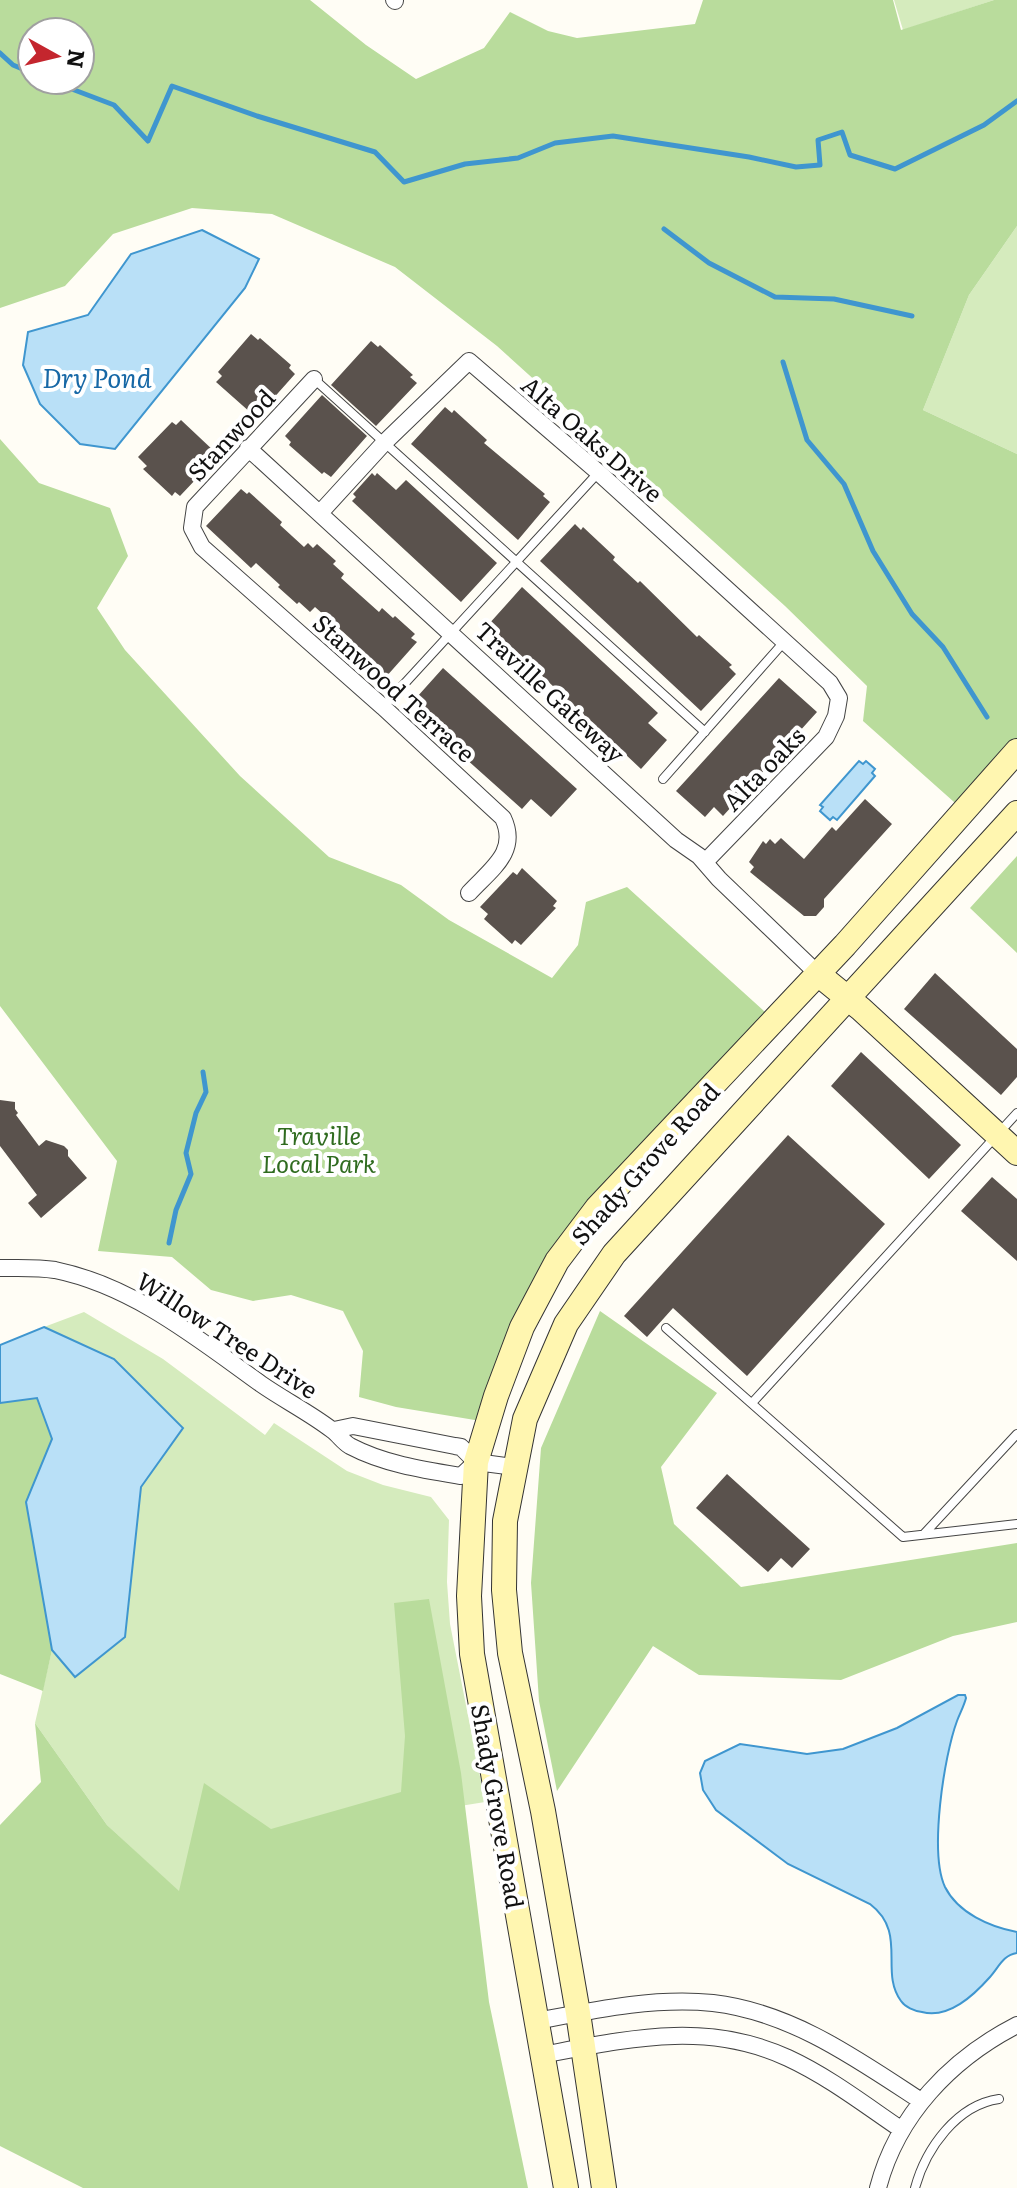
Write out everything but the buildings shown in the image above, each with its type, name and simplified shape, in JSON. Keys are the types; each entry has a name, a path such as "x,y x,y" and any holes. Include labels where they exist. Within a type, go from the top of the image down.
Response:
{"main road":[{"name":"Shady Grove Road","path":"566,2188 472,1654 469,1565 476,1462 496,1396 522,1327 557,1261 597,1208 818,974 1017,751"},
{"name":"Shady Grove Road","path":"604,2188 543,1811 510,1653 504,1590 505,1521 525,1419 566,1324 614,1254 1017,813"},
{"path":"818,974 1017,1153"}],"street":[{"name":"Alta Oaks Drive","path":"320,513 384,443 469,361 598,472 830,683 839,698"},
{"name":"Stanwood","path":"192,528 195,507 314,379"},
{"name":"Traville Gateway","path":"248,448 676,840 705,862 818,974"},
{"name":"Stanwood Terrace","path":"192,528 202,547 383,707 505,821 510,833 507,851 469,893"},
{"name":"Alta oaks","path":"705,862 826,737 836,716 839,698"},
{"name":"Willow Tree Drive","path":"0,1268 51,1269 116,1290 156,1311 292,1405 334,1430 346,1444 371,1456 461,1476 476,1462"},
{"name":"Willow Tree Drive","path":"334,1430 353,1426 461,1447 476,1462 514,1467"},
{"path":"537,2021 655,2003 714,2003 769,2016 800,2028 921,2101"},
{"path":"878,2188 902,2130 921,2101 956,2065 997,2035 1017,2025"},
{"path":"542,2055 642,2037 679,2034 707,2036 760,2047 819,2075 902,2130"}],"lane":[{"path":"314,379 705,732"},
{"path":"383,707 598,472"},
{"path":"663,779 784,642"},
{"path":"752,1403 1017,1113"},
{"path":"666,1328 903,1537 1017,1524"},
{"path":"924,1534 1017,1434"},
{"path":"915,2188 931,2152 947,2129 964,2112 983,2101 999,2099"}],"green space":[{"path":"0,0 310,0 366,45 416,79 484,48 510,12 548,31 577,38 695,24 703,0 893,0 901,30 994,0 1017,0 1017,226 969,295 923,410 1017,454 1017,751 963,810 863,721 867,686 785,606 497,346 395,267 272,214 192,208 113,234 65,286 0,308"},
{"path":"894,0 994,0 903,30"},
{"path":"1017,226 1017,454 923,410 969,295"},
{"name":"Traville Local Park","path":"0,439 39,483 110,508 128,556 97,608 125,650 240,776 329,857 401,885 449,920 552,978 578,945 586,902 627,887 775,1021 557,1261 487,1422 396,1407 359,1397 363,1351 343,1311 291,1295 253,1301 211,1290 172,1257 98,1251 117,1161 0,1006"},
{"path":"1017,856 1017,953 970,908"},
{"path":"600,1311 717,1393 661,1467 674,1524 741,1587 1017,1543 1017,1622 953,1636 841,1680 699,1675 653,1646 557,1791 539,1701 531,1583 541,1448"},
{"path":"84,1312 163,1359 265,1435 274,1423 347,1471 383,1485 431,1497 449,1520 447,1582 450,1624 485,1802 213,1846 179,1892 107,1825 35,1723 52,1650 75,1677 125,1637 141,1487 183,1428 114,1359 44,1327"},
{"path":"37,1398 52,1440 26,1502 52,1650 43,1691 0,1674 0,1403"},
{"path":"429,1599 461,1773 489,2002 528,2188 83,2188 0,2146 0,1825 41,1782 35,1723 107,1825 179,1891 204,1783 271,1829 401,1792 405,1736 394,1603"}],"water":[{"name":"Dry Pond","path":"202,230 259,259 245,288 115,449 80,444 40,404 23,365 28,332 88,315 131,254"},
{"path":"859,761 863,764 866,761 875,769 872,773 875,776 837,820 833,817 830,820 820,811 823,807 820,805"},
{"path":"44,1327 114,1359 183,1428 141,1487 125,1637 75,1677 52,1650 26,1502 52,1439 37,1398 0,1403 0,1345"},
{"path":"958,1695 965,1695 966,1698 952,1737 943,1780 938,1829 940,1872 951,1896 966,1911 996,1927 1017,1932 1017,1953 1005,1959 969,1998 951,2009 932,2013 916,2011 901,2001 892,1977 888,1927 881,1915 870,1904 788,1864 716,1810 703,1790 700,1773 705,1761 740,1744 807,1754 843,1749 897,1728"}],"waterway":[{"path":"0,53 16,66"},
{"path":"90,96 114,105 148,141 172,86 375,152 404,182 465,164 518,158 555,143 613,136 796,167 820,165 818,140 842,132 850,155 895,169 984,125 1017,101"},
{"path":"664,229 709,263 775,297 834,299 912,316"},
{"path":"783,362 807,440 844,484 873,551 912,614 943,647 987,717"},
{"path":"169,1243 176,1210 191,1174 186,1153 196,1113 206,1092 203,1072"}]}
